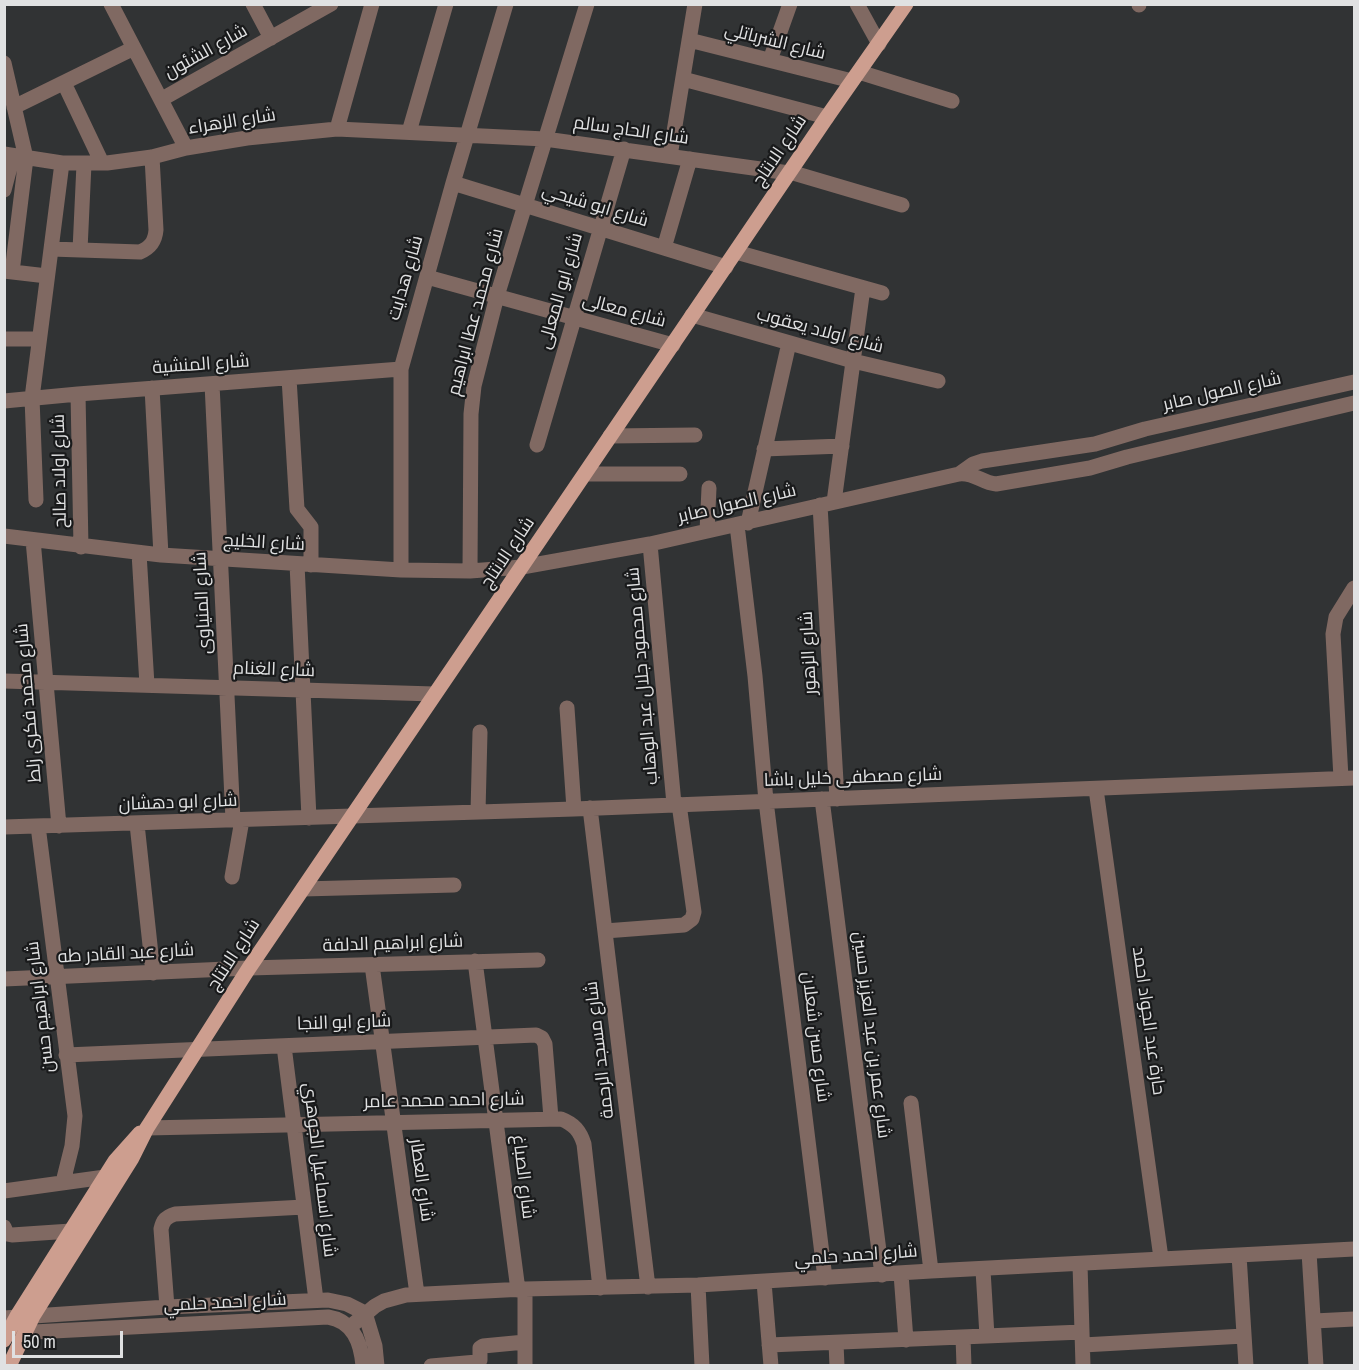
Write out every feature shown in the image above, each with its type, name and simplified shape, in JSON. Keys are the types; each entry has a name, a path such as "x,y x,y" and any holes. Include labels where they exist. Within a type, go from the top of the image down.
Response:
{"main road":[{"name":"شارع الانتاج","path":"9,1365 33,1316 132,1158 147,1128 249,968 906,4"},
{"name":"شارع الانتاج","path":"8,1327 122,1152 147,1128"}],"street":[{"path":"111,4 186,148"},
{"path":"253,4 272,38"},
{"name":"شارع الشئون","path":"162,99 331,4"},
{"path":"338,129 372,4"},
{"path":"409,132 446,4"},
{"name":"شارع هدايت","path":"401,570 401,369 506,4"},
{"name":"شارع محمد عطا ابراهيم","path":"470,572 472,400 497,296 587,4"},
{"path":"670,156 695,4"},
{"path":"770,60 790,4"},
{"path":"857,4 879,44"},
{"name":"شارع الشرباتلي","path":"689,40 952,101"},
{"path":"14,107 134,48"},
{"path":"4,63 14,107 8,271 47,276"},
{"path":"682,79 827,117"},
{"path":"64,83 102,163"},
{"name":"شارع الزهراء","path":"14,156 62,163 102,163 152,157 186,148 247,138 338,129 467,135"},
{"name":"شارع الحاج سالم","path":"467,135 545,139 789,173 902,204"},
{"name":"شارع ابو المعالى","path":"537,445 624,149"},
{"path":"4,190 14,156"},
{"path":"51,249 140,252 152,244 156,230 152,157"},
{"path":"664,248 690,159"},
{"path":"36,500 32,398 62,163"},
{"path":"80,250 84,164"},
{"name":"شارع ابو شيحي","path":"453,183 726,267"},
{"path":"736,252 882,293"},
{"name":"شارع معالى","path":"427,277 673,345"},
{"name":"شارع الزهور","path":"830,799 827,503 842,446 863,288"},
{"name":"شارع اولاد يعقوب","path":"692,315 854,361 939,381"},
{"path":"4,339 39,339"},
{"name":"شارع حسن شعلان","path":"789,343 764,448 742,524 766,801 825,1278"},
{"name":"شارع المنشية","path":"4,401 401,369"},
{"path":"289,378 297,509 311,527 304,564 303,690 309,818"},
{"name":"شارع الصول صابر","path":"959,474 973,464 982,461 1095,444 1145,429 1354,382"},
{"name":"شارع المنياوى","path":"212,384 226,688 238,820"},
{"path":"153,388 160,555"},
{"name":"شارع اولاد صالح","path":"78,394 81,546"},
{"name":"شارع الصول صابر","path":"522,567 650,544 959,474 972,474 996,484 1078,470 1354,403"},
{"path":"610,436 695,435"},
{"path":"764,448 842,446"},
{"path":"585,474 680,474"},
{"path":"706,531 709,488"},
{"name":"شارع الخليج","path":"4,536 139,554 220,560 470,572 522,567"},
{"name":"شارع محمد فكرى زلط","path":"33,540 59,826"},
{"name":"شارع محمود جلال عبد الوهاب","path":"605,931 684,925 693,919 694,912 677,804 650,544"},
{"path":"139,554 147,685"},
{"path":"1348,778 1333,634 1336,617 1354,588"},
{"name":"شارع الغنام","path":"4,681 434,694"},
{"path":"567,708 574,809"},
{"path":"478,812 480,732"},
{"name":"شارع مصطفى خليل باشا","path":"352,816 1348,778"},
{"name":"حارة عبد الجواد احمد","path":"1096,789 1161,1258"},
{"name":"شارع عمر بن عبد العزيز حسين","path":"830,799 882,1275"},
{"name":"شارع مسجد الرحمة","path":"590,808 648,1287"},
{"name":"شارع ابو دهشان","path":"4,827 352,816"},
{"path":"232,877 238,820"},
{"path":"137,824 153,973"},
{"name":"شارع ابراهيم حسن","path":"38,826 75,1124 63,1182"},
{"path":"303,889 454,885"},
{"name":"شارع ابراهيم الدلفة","path":"249,968 538,960"},
{"name":"شارع الصباغ","path":"475,961 521,1290 525,1365"},
{"name":"شارع العطار","path":"372,964 417,1294"},
{"name":"شارع عبد القادر طه","path":"4,979 249,968"},
{"name":"شارع ابو النجا","path":"66,1055 536,1035 542,1038 545,1044 551,1118"},
{"name":"شارع اسماعيل الجوهري","path":"284,1046 316,1300"},
{"path":"911,1102 931,1271"},
{"name":"شارع احمد محمد عامر","path":"147,1128 551,1118 569,1122 582,1135 600,1288"},
{"path":"4,1191 105,1177"},
{"path":"167,1307 161,1229 162,1221 168,1216 304,1207"},
{"path":"4,1227 7,1234 12,1235 71,1231"},
{"name":"شارع احمد حلمي","path":"8,1327 24,1334 315,1317 334,1318 350,1327 364,1313 384,1300 417,1294 764,1282 1354,1249"},
{"path":"1309,1252 1316,1365"},
{"path":"1239,1256 1246,1365"},
{"path":"1080,1264 1083,1365"},
{"path":"983,1270 987,1336"},
{"path":"901,1274 906,1340"},
{"path":"764,1282 771,1365"},
{"path":"698,1285 702,1365"},
{"name":"شارع احمد حلمي","path":"8,1327 33,1316 316,1300 338,1301 364,1313"},
{"path":"364,1313 375,1346 377,1365"},
{"path":"1314,1321 1354,1319"},
{"path":"350,1327 360,1347 363,1365"},
{"path":"769,1346 987,1336 1082,1338 1244,1336"},
{"path":"963,1337 964,1365"},
{"path":"431,1365 477,1362 480,1359 480,1348 483,1346 525,1342"},
{"path":"836,1343 837,1365"}]}
